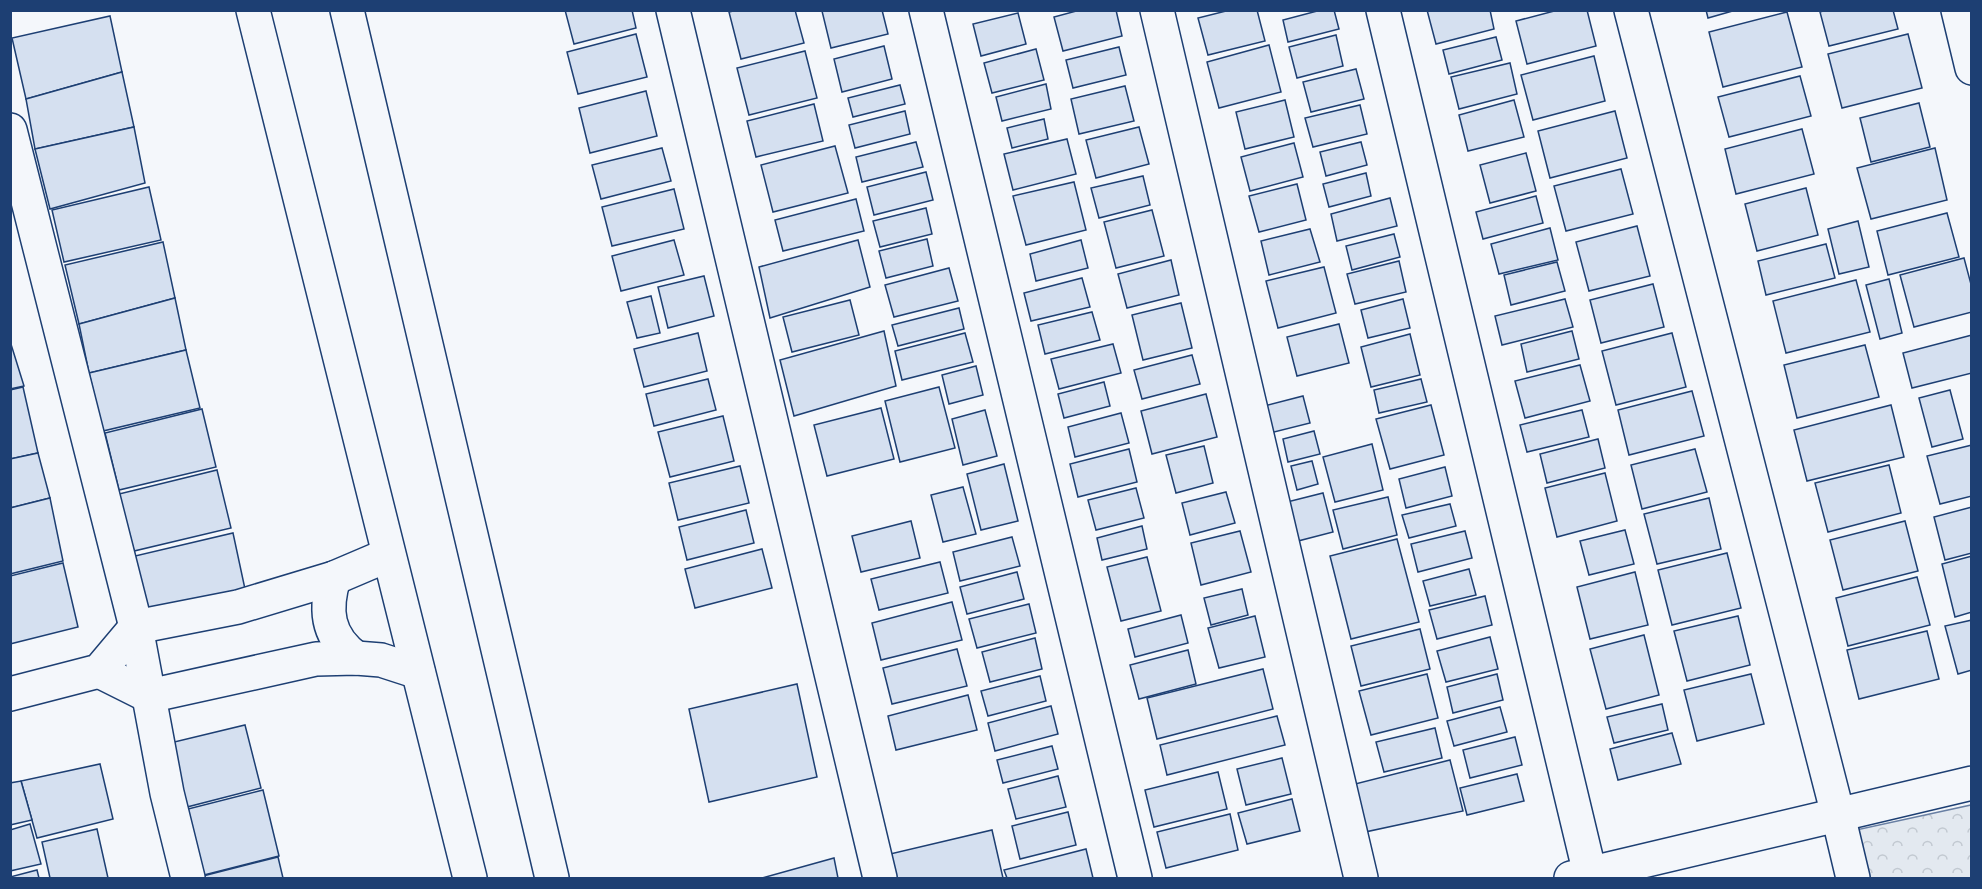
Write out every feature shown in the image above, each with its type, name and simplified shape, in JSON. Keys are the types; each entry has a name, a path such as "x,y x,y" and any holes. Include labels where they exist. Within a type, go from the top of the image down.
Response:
{"street":[{"path":"253,10 470,879"},
{"path":"347,10 552,879"},
{"path":"673,10 880,879"},
{"path":"926,10 1136,879"},
{"path":"1157,10 1361,879"},
{"path":"1383,10 1581,876 1971,783"},
{"path":"1631,10 1853,879"},
{"path":"1958,10 1971,68"},
{"path":"10,130 136,627 167,793 188,879"},
{"path":"10,694 99,672 136,627 238,608 334,578 388,555"},
{"path":"334,578 329,595 330,625 344,649 356,658"},
{"path":"99,672 149,696 316,659 381,660 418,672"}],"green space":[{"path":"1971,805 1971,878 1867,878 1856,830"}],"building":[{"path":"565,10 632,10 636,28 574,44"},
{"path":"795,10 804,43 741,59 729,12"},
{"path":"882,10 888,34 831,48 822,11"},
{"path":"1080,10 1116,10 1122,36 1063,51 1054,17"},
{"path":"1230,10 1257,10 1265,41 1208,55 1198,18"},
{"path":"1321,10 1334,10 1339,29 1288,42 1283,20"},
{"path":"1427,10 1490,10 1494,29 1436,44"},
{"path":"1558,10 1587,10 1596,46 1527,64 1516,21"},
{"path":"1706,10 1736,10 1708,18"},
{"path":"1826,10 1893,10 1898,29 1829,46 1820,12"},
{"path":"1787,12 1802,67 1723,87 1709,32"},
{"path":"1018,13 1026,44 981,56 973,24"},
{"path":"110,16 122,72 26,99 12,38"},
{"path":"636,34 647,77 578,94 567,52"},
{"path":"1908,34 1922,88 1842,108 1828,54"},
{"path":"1336,35 1343,66 1297,78 1289,47"},
{"path":"1496,37 1502,60 1449,74 1443,50"},
{"path":"1269,45 1281,92 1219,108 1207,62"},
{"path":"884,46 892,79 842,92 834,59"},
{"path":"1119,47 1126,75 1073,88 1066,60"},
{"path":"1036,49 1044,80 992,93 984,63"},
{"path":"805,51 817,98 749,115 737,68"},
{"path":"1594,56 1605,101 1533,120 1521,75"},
{"path":"1510,63 1517,94 1459,109 1451,77"},
{"path":"1356,69 1364,99 1311,112 1303,82"},
{"path":"122,72 134,127 35,149 26,99"},
{"path":"1800,76 1811,116 1729,137 1718,97"},
{"path":"1046,84 1051,109 1002,121 996,97"},
{"path":"900,85 905,104 853,117 848,98"},
{"path":"1125,86 1134,121 1079,134 1071,99"},
{"path":"646,91 657,136 590,153 579,108"},
{"path":"1285,100 1294,137 1245,149 1236,112"},
{"path":"1514,100 1524,137 1468,151 1459,115"},
{"path":"1919,103 1930,147 1871,162 1860,118"},
{"path":"814,104 823,141 756,157 747,121"},
{"path":"1360,105 1367,134 1313,147 1305,118"},
{"path":"905,111 910,134 855,148 849,125"},
{"path":"1615,111 1627,158 1550,178 1538,131"},
{"path":"1044,119 1048,139 1012,148 1007,128"},
{"path":"134,127 145,183 50,209 35,149"},
{"path":"1139,127 1149,164 1096,178 1086,140"},
{"path":"1802,129 1814,174 1736,194 1725,149"},
{"path":"1067,139 1076,174 1013,190 1004,154"},
{"path":"916,142 923,167 862,182 856,157"},
{"path":"1361,142 1367,165 1326,176 1320,152"},
{"path":"1294,143 1303,177 1250,191 1241,157"},
{"path":"835,146 848,193 773,212 761,165"},
{"path":"662,148 671,181 601,199 592,165"},
{"path":"1935,148 1947,200 1871,219 1857,168"},
{"path":"1526,153 1536,191 1490,203 1480,165"},
{"path":"1621,169 1633,214 1566,231 1554,186"},
{"path":"926,172 933,200 874,215 867,187"},
{"path":"1366,173 1371,196 1329,207 1323,184"},
{"path":"1143,176 1150,205 1099,218 1091,188"},
{"path":"1074,182 1086,230 1026,245 1013,196"},
{"path":"1297,184 1306,220 1259,232 1249,196"},
{"path":"149,187 161,240 64,262 52,210"},
{"path":"1806,188 1818,235 1757,251 1745,204"},
{"path":"674,189 684,229 612,246 602,207"},
{"path":"1536,196 1543,223 1483,239 1476,212"},
{"path":"1390,198 1397,226 1337,241 1331,214"},
{"path":"856,199 864,231 783,251 775,220"},
{"path":"926,208 932,234 880,247 873,221"},
{"path":"1152,210 1164,256 1116,268 1104,222"},
{"path":"1947,213 1959,257 1888,275 1877,231"},
{"path":"1858,221 1869,267 1839,274 1828,229"},
{"path":"1637,226 1650,276 1589,291 1576,242"},
{"path":"1550,228 1558,260 1499,274 1491,244"},
{"path":"1310,229 1320,262 1269,275 1261,241"},
{"path":"1394,234 1400,257 1352,270 1346,246"},
{"path":"927,239 933,266 886,278 879,251"},
{"path":"674,240 684,275 621,291 612,256"},
{"path":"858,240 870,287 770,318 759,267"},
{"path":"1081,240 1088,268 1036,281 1030,254"},
{"path":"163,242 175,298 79,324 65,265"},
{"path":"1826,244 1835,278 1766,295 1758,261"},
{"path":"1964,258 1972,288 1972,312 1914,327 1900,275"},
{"path":"1171,260 1179,295 1127,308 1118,274"},
{"path":"1399,261 1406,292 1355,304 1347,274"},
{"path":"1557,262 1565,291 1511,305 1504,275"},
{"path":"1324,267 1336,313 1278,328 1266,281"},
{"path":"949,268 958,301 894,317 885,285"},
{"path":"704,276 714,316 668,328 658,287"},
{"path":"1082,278 1090,307 1031,321 1024,293"},
{"path":"1889,279 1902,333 1880,339 1866,285"},
{"path":"1856,280 1870,332 1786,353 1773,301"},
{"path":"1653,284 1664,327 1601,343 1590,300"},
{"path":"651,296 660,333 637,338 627,302"},
{"path":"175,298 186,350 89,373 79,324"},
{"path":"1403,299 1410,328 1368,338 1361,310"},
{"path":"1565,299 1573,327 1502,345 1495,316"},
{"path":"850,300 859,335 792,352 783,317"},
{"path":"1181,303 1192,348 1143,360 1132,315"},
{"path":"959,308 964,329 898,346 892,325"},
{"path":"1092,312 1100,340 1045,354 1038,325"},
{"path":"1339,324 1349,363 1297,376 1287,337"},
{"path":"884,331 896,386 794,416 780,360"},
{"path":"1572,331 1579,359 1527,372 1521,344"},
{"path":"698,333 707,371 644,387 634,349"},
{"path":"965,333 973,362 902,380 895,351"},
{"path":"1672,333 1686,387 1616,405 1602,351"},
{"path":"1410,334 1420,375 1371,387 1361,347"},
{"path":"1972,335 1972,373 1912,388 1903,353"},
{"path":"10,341 24,386 10,389"},
{"path":"1113,344 1121,373 1059,389 1051,359"},
{"path":"1865,345 1879,397 1797,418 1784,365"},
{"path":"186,350 200,408 103,431 89,373"},
{"path":"1192,355 1200,384 1142,399 1134,370"},
{"path":"1580,365 1590,401 1525,418 1515,381"},
{"path":"976,366 983,395 949,404 942,375"},
{"path":"708,379 716,410 654,426 646,394"},
{"path":"1421,379 1427,402 1379,413 1374,390"},
{"path":"1104,382 1110,406 1064,418 1058,394"},
{"path":"23,387 38,453 10,459 10,390"},
{"path":"939,387 955,448 900,462 885,401"},
{"path":"1950,390 1963,439 1932,447 1919,398"},
{"path":"1692,391 1704,436 1629,455 1618,410"},
{"path":"1206,394 1217,437 1152,454 1141,411"},
{"path":"1303,396 1310,423 1270,433 1264,406"},
{"path":"1431,405 1444,455 1390,469 1376,419"},
{"path":"1891,405 1904,457 1807,481 1794,430"},
{"path":"881,408 894,459 827,476 814,425"},
{"path":"202,409 216,467 119,490 105,433"},
{"path":"985,410 997,456 963,465 952,419"},
{"path":"1582,410 1589,437 1527,452 1520,425"},
{"path":"1121,413 1129,443 1075,457 1068,427"},
{"path":"723,416 734,461 670,477 658,432"},
{"path":"1314,431 1320,454 1288,462 1283,439"},
{"path":"1598,439 1605,468 1547,483 1540,454"},
{"path":"1372,444 1383,490 1335,502 1323,457"},
{"path":"1972,445 1972,496 1940,504 1927,456"},
{"path":"1204,446 1213,483 1176,493 1166,455"},
{"path":"1129,449 1137,482 1078,497 1070,464"},
{"path":"1695,449 1707,492 1642,509 1631,465"},
{"path":"38,453 50,498 10,508 10,459"},
{"path":"1312,461 1318,484 1297,490 1291,466"},
{"path":"1004,464 1018,521 981,530 967,474"},
{"path":"1889,465 1901,513 1828,532 1815,483"},
{"path":"740,466 749,503 678,520 669,483"},
{"path":"1445,467 1452,496 1406,508 1399,479"},
{"path":"217,470 231,528 134,551 119,494"},
{"path":"1605,473 1617,521 1557,537 1545,488"},
{"path":"963,487 976,534 943,542 931,495"},
{"path":"1136,488 1144,518 1096,530 1088,500"},
{"path":"1226,492 1235,523 1190,535 1182,503"},
{"path":"1323,493 1333,532 1298,541 1287,502"},
{"path":"1388,497 1397,535 1343,549 1333,510"},
{"path":"50,498 63,561 10,574 10,508"},
{"path":"1709,498 1721,549 1657,564 1644,514"},
{"path":"1450,504 1456,526 1409,538 1402,515"},
{"path":"1972,507 1972,553 1945,560 1934,517"},
{"path":"746,510 754,543 687,560 679,527"},
{"path":"911,521 920,558 861,572 852,536"},
{"path":"1905,521 1918,571 1843,590 1830,540"},
{"path":"1142,526 1147,549 1102,560 1097,538"},
{"path":"1625,530 1634,564 1589,575 1580,541"},
{"path":"1240,531 1251,572 1201,585 1191,543"},
{"path":"1465,531 1472,558 1418,572 1411,544"},
{"path":"233,533 245,589 149,615 135,556"},
{"path":"1012,537 1020,566 960,581 953,552"},
{"path":"1397,539 1419,622 1351,639 1330,556"},
{"path":"762,549 772,588 695,608 685,569"},
{"path":"1727,553 1741,608 1672,625 1658,570"},
{"path":"1972,556 1972,612 1955,617 1942,564"},
{"path":"1147,557 1161,611 1121,621 1107,567"},
{"path":"940,562 948,593 879,610 871,579"},
{"path":"63,563 78,627 10,644 10,576"},
{"path":"1469,569 1476,595 1430,606 1423,581"},
{"path":"1017,572 1024,599 967,614 960,587"},
{"path":"1635,572 1648,625 1590,639 1577,587"},
{"path":"1917,577 1930,625 1848,646 1836,598"},
{"path":"1242,589 1248,615 1211,625 1204,598"},
{"path":"1485,596 1492,625 1437,639 1429,610"},
{"path":"952,602 962,640 881,660 872,623"},
{"path":"1029,604 1036,633 977,648 969,619"},
{"path":"1181,615 1188,643 1135,657 1128,629"},
{"path":"1255,616 1265,657 1219,668 1208,628"},
{"path":"1738,616 1750,665 1687,681 1674,631"},
{"path":"1972,620 1972,670 1958,674 1945,626"},
{"path":"1420,629 1430,669 1361,686 1351,646"},
{"path":"1927,631 1939,679 1859,699 1847,650"},
{"path":"1644,635 1659,695 1606,709 1590,649"},
{"path":"1490,637 1498,669 1446,682 1437,651"},
{"path":"1035,638 1042,669 990,682 982,652"},
{"path":"957,649 967,686 892,704 883,668"},
{"path":"1188,650 1196,684 1139,699 1130,665"},
{"path":"1263,669 1273,709 1157,739 1147,698"},
{"path":"1427,674 1438,718 1371,735 1359,691"},
{"path":"1497,674 1503,700 1453,713 1447,687"},
{"path":"1751,674 1764,724 1697,741 1684,690"},
{"path":"1040,676 1046,701 988,716 981,691"},
{"path":"797,684 817,777 709,802 689,709"},
{"path":"968,695 977,730 896,750 888,716"},
{"path":"1662,704 1668,730 1614,743 1607,717"},
{"path":"1051,706 1058,734 995,751 988,723"},
{"path":"1500,707 1507,732 1454,746 1447,721"},
{"path":"1277,716 1285,745 1167,775 1160,745"},
{"path":"245,725 261,788 187,807 170,743"},
{"path":"1435,728 1442,758 1384,772 1376,742"},
{"path":"1672,733 1681,764 1618,780 1610,749"},
{"path":"1515,737 1522,765 1470,778 1463,750"},
{"path":"1052,746 1058,769 1003,783 997,760"},
{"path":"1282,758 1291,794 1246,805 1237,769"},
{"path":"1450,760 1463,811 1365,832 1355,784"},
{"path":"100,764 113,819 37,838 21,781"},
{"path":"1218,772 1227,809 1154,827 1145,790"},
{"path":"1517,774 1524,801 1467,815 1460,788"},
{"path":"1058,776 1066,807 1016,819 1008,789"},
{"path":"21,781 32,820 10,825 10,783"},
{"path":"263,790 279,856 204,875 188,809"},
{"path":"1292,799 1300,831 1247,844 1238,813"},
{"path":"1068,812 1076,845 1020,859 1012,826"},
{"path":"1230,814 1238,850 1166,868 1157,832"},
{"path":"30,824 41,864 10,871 10,830"},
{"path":"97,829 108,878 50,878 42,842"},
{"path":"992,830 1003,878 895,878 890,854"},
{"path":"1086,849 1093,878 1007,878 1004,870"},
{"path":"278,857 283,878 204,878 203,876"},
{"path":"834,858 838,878 762,878"},
{"path":"37,870 39,878 10,878 10,877"}]}
